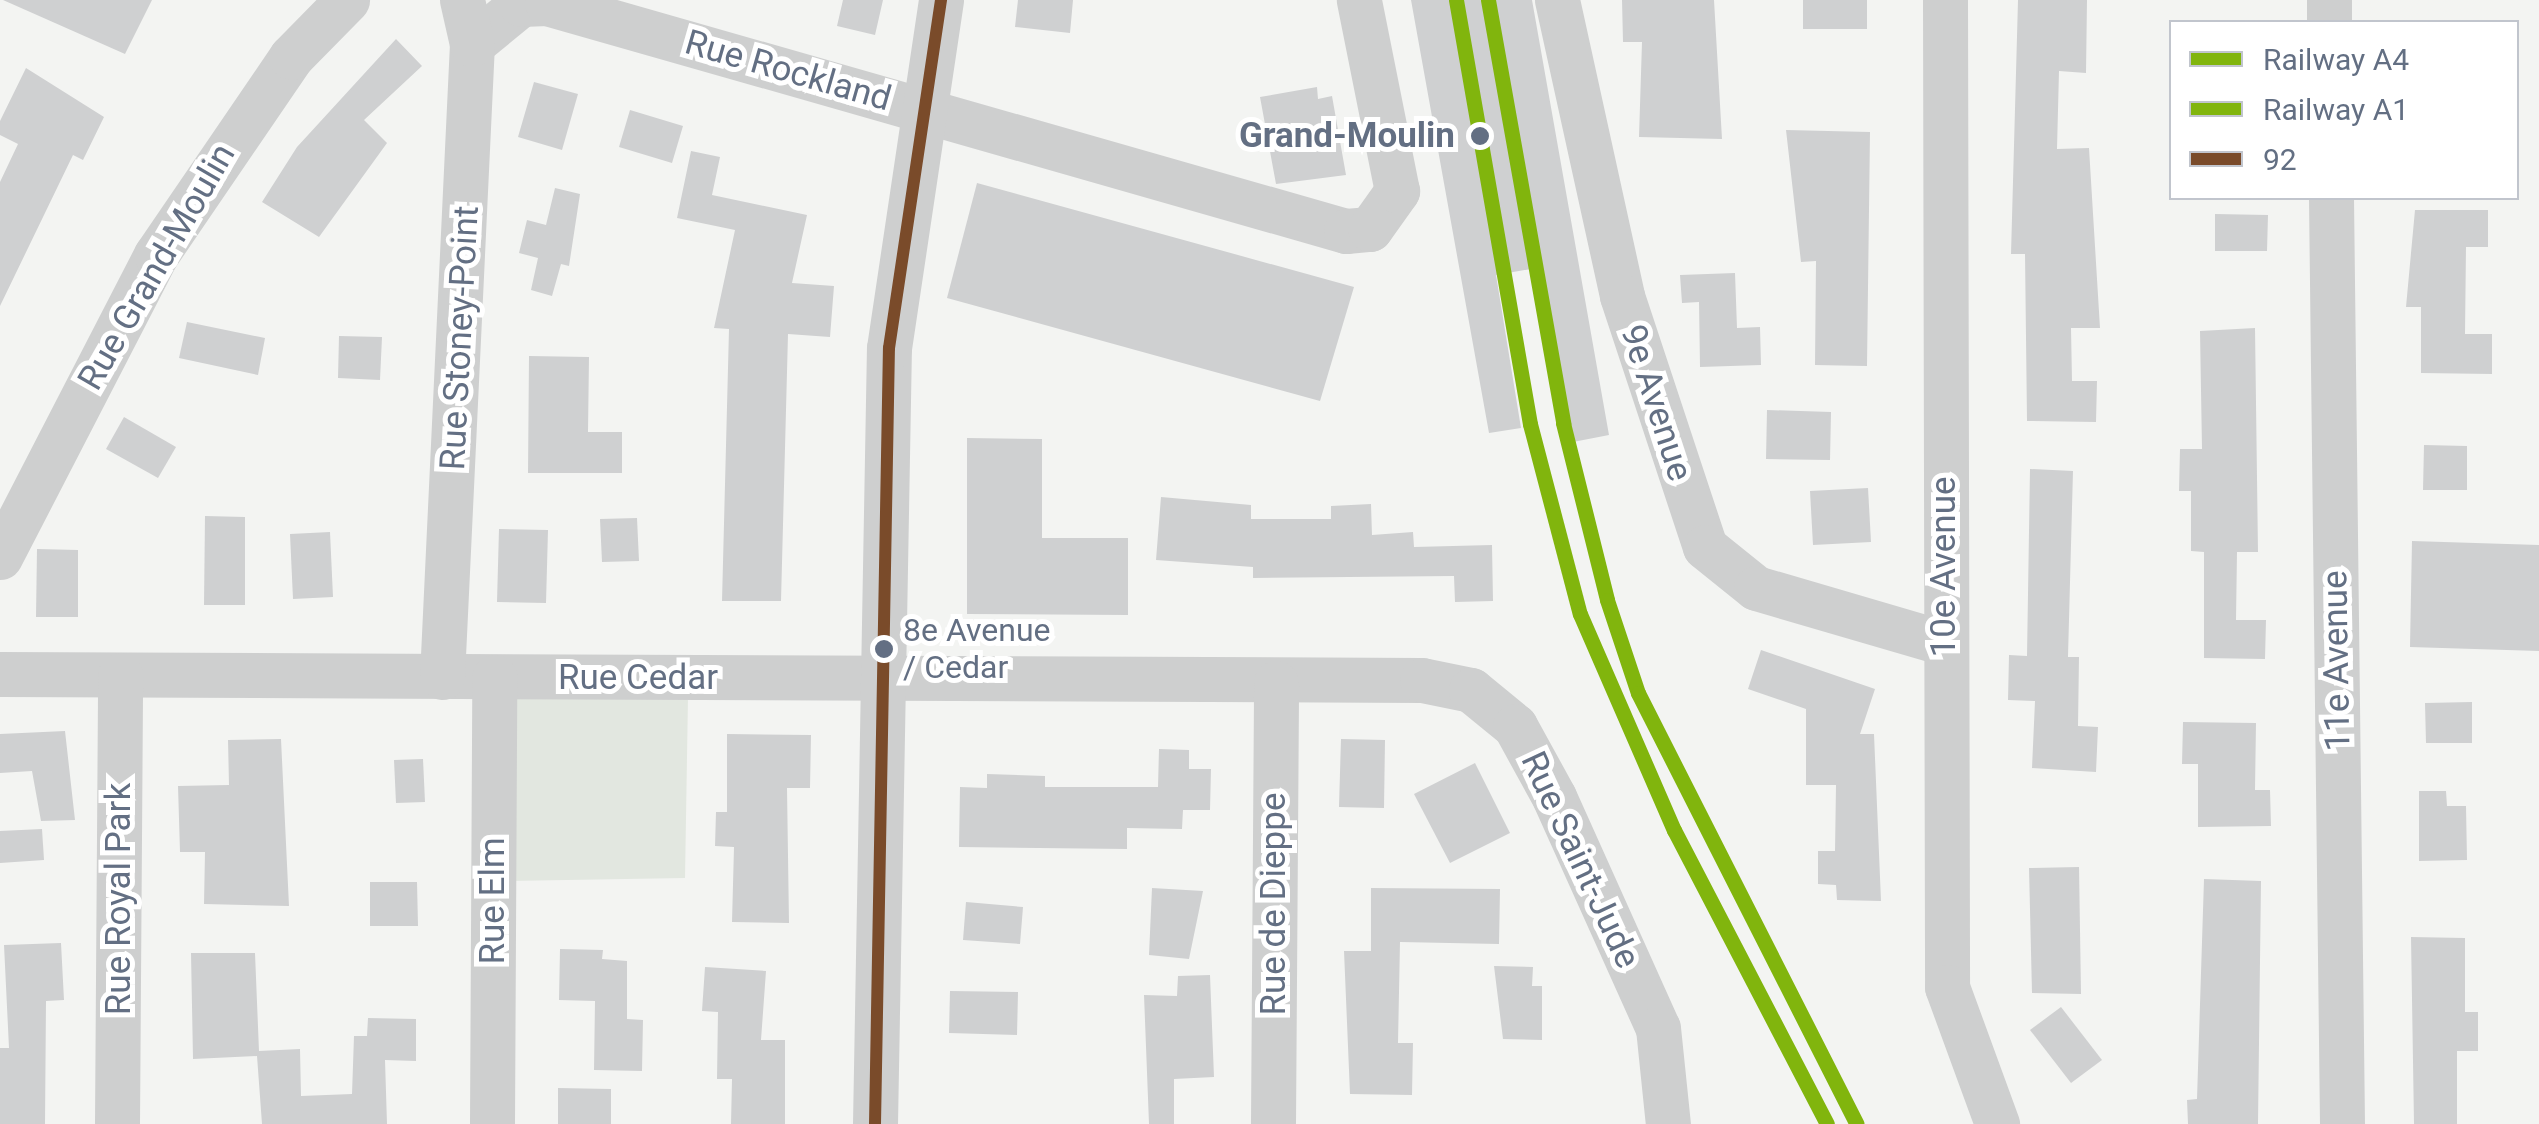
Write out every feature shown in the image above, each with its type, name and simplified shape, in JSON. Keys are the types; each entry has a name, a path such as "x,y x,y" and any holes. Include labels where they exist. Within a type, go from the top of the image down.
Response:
{"street":[{"name":"Rue Grand-Moulin","path":"0,557 156,254 291,57 348,0"},
{"name":"Rue Stoney-Point","path":"442,677 472,44 462,0"},
{"path":"876,1124 889,348 941,0"},
{"name":"Rue Rockland","path":"472,44 521,4 547,3 1346,230 1370,229 1397,192 1359,0"},
{"name":"9e Avenue","path":"1556,0 1622,296 1704,547 1756,588 1944,643"},
{"name":"10e Avenue","path":"1946,0 1947,988 1997,1124"},
{"name":"11e Avenue","path":"2331,200 2342,1124"},
{"name":"Rue Cedar","path":"0,674 1276,683"},
{"name":"Rue Royal Park","path":"117,1124 120,674"},
{"name":"Rue Elm","path":"492,1124 494,677"},
{"name":"Rue Saint-Jude","path":"1276,683 1422,680 1471,690 1515,726 1658,1028 1668,1124"},
{"name":"Rue de Dieppe","path":"1273,1124 1276,683"}],"shaded area":[{"path":"503,688 688,697 685,878 502,881"}],"building":[{"path":"3,0 152,0 125,54"},
{"path":"843,0 883,0 875,35 837,26"},
{"path":"1018,0 1073,0 1070,33 1015,27"},
{"path":"1411,0 1532,0 1609,435 1573,442 1542,267 1496,275 1521,428 1489,433"},
{"path":"1622,0 1714,0 1722,139 1639,137 1642,42 1623,42"},
{"path":"1803,0 1867,0 1867,29 1803,29"},
{"path":"2018,0 2087,0 2086,73 2059,71 2057,149 2089,148 2100,328 2071,328 2072,381 2097,381 2096,422 2027,421 2025,254 2011,254"},
{"path":"396,39 422,66 364,120 387,143 319,237 262,202 297,147"},
{"path":"26,68 104,117 83,160 73,155 0,306 0,182 18,144 0,135 0,121"},
{"path":"534,82 578,94 562,150 518,137"},
{"path":"1317,87 1318,99 1332,96 1346,175 1276,184 1260,97"},
{"path":"630,110 683,126 672,163 619,147"},
{"path":"1786,130 1870,132 1867,366 1815,365 1816,261 1801,262"},
{"path":"691,151 720,157 712,195 807,215 792,283 834,286 830,337 788,334 781,601 722,601 729,329 714,328 735,230 677,218"},
{"path":"977,183 1354,287 1320,401 947,298"},
{"path":"555,188 580,194 569,266 561,264 552,296 531,290 538,258 519,253 527,220 546,225"},
{"path":"2415,210 2488,210 2488,247 2466,247 2465,334 2492,334 2492,374 2421,373 2421,307 2406,307"},
{"path":"2215,214 2268,215 2267,251 2215,251"},
{"path":"1735,273 1737,328 1760,327 1761,365 1700,367 1699,302 1682,303 1680,275"},
{"path":"187,322 265,338 258,375 179,358"},
{"path":"2255,328 2258,552 2237,552 2236,620 2266,620 2265,659 2204,658 2204,552 2191,551 2191,491 2179,491 2180,449 2202,449 2200,331"},
{"path":"339,336 382,337 380,380 338,378"},
{"path":"529,356 589,357 588,432 622,432 622,473 528,473"},
{"path":"1767,410 1831,412 1830,460 1766,459"},
{"path":"124,417 176,447 158,478 106,449"},
{"path":"967,438 1042,439 1042,538 1128,538 1128,615 967,614"},
{"path":"2424,445 2467,446 2467,490 2423,490"},
{"path":"2030,469 2073,471 2068,657 2079,657 2078,726 2098,727 2096,772 2032,768 2035,701 2008,700 2009,655 2027,656"},
{"path":"1868,488 1871,542 1813,545 1810,491"},
{"path":"1161,497 1251,505 1251,519 1331,519 1331,506 1371,504 1372,535 1413,532 1414,547 1492,545 1493,601 1455,602 1454,576 1253,578 1253,567 1156,560"},
{"path":"205,516 245,517 245,605 204,605"},
{"path":"637,518 639,561 602,562 600,519"},
{"path":"499,529 548,530 546,603 497,602"},
{"path":"330,532 333,597 293,599 290,534"},
{"path":"2412,541 2539,545 2539,651 2410,647"},
{"path":"37,549 78,550 78,617 36,617"},
{"path":"1761,650 1875,689 1860,734 1874,734 1881,901 1837,900 1836,885 1818,884 1818,851 1835,851 1836,785 1806,785 1806,709 1748,689"},
{"path":"2472,702 2472,743 2426,743 2425,703"},
{"path":"2183,722 2256,723 2255,790 2270,790 2271,826 2198,827 2198,764 2182,764"},
{"path":"65,731 75,820 41,821 32,771 0,773 0,734"},
{"path":"727,734 811,735 810,788 787,788 789,923 732,922 734,847 715,846 716,812 727,812"},
{"path":"281,739 289,906 204,904 205,852 180,852 178,786 229,785 228,740"},
{"path":"1341,739 1385,740 1384,808 1339,807"},
{"path":"1159,749 1189,750 1189,769 1211,769 1210,810 1183,810 1182,829 1127,828 1127,849 959,847 960,787 987,788 987,774 1045,776 1045,787 1158,787"},
{"path":"423,759 425,802 396,803 394,760"},
{"path":"1475,763 1510,833 1450,863 1414,794"},
{"path":"2419,791 2446,791 2447,806 2466,806 2467,860 2419,861"},
{"path":"42,829 44,860 0,863 0,831"},
{"path":"2079,867 2081,994 2032,993 2029,868"},
{"path":"2204,879 2261,881 2258,1124 2188,1124 2187,1100 2197,1099"},
{"path":"370,882 417,882 418,926 370,926"},
{"path":"1152,888 1203,891 1189,959 1149,955"},
{"path":"1371,888 1500,889 1499,944 1400,942 1398,1043 1413,1043 1412,1095 1350,1094 1344,951 1371,951"},
{"path":"966,902 1023,907 1020,944 963,940"},
{"path":"2411,937 2465,938 2465,1012 2478,1012 2478,1051 2457,1051 2457,1124 2414,1124"},
{"path":"61,943 64,1000 46,1001 45,1124 0,1124 0,1048 9,1048 4,945"},
{"path":"560,949 603,950 602,959 627,961 627,1019 643,1020 642,1071 594,1070 595,1001 559,1000"},
{"path":"191,953 255,953 259,1051 300,1049 301,1096 352,1094 354,1036 367,1036 368,1018 416,1019 416,1061 385,1060 387,1124 262,1124 257,1056 193,1059"},
{"path":"1494,966 1533,967 1532,986 1542,986 1542,1040 1503,1039"},
{"path":"705,967 766,971 761,1040 785,1040 785,1124 731,1124 732,1079 717,1079 718,1012 702,1011"},
{"path":"1210,975 1214,1077 1174,1079 1174,1124 1149,1124 1144,995 1177,996 1178,976"},
{"path":"950,991 1018,992 1017,1035 949,1033"},
{"path":"2061,1007 2102,1060 2071,1083 2030,1030"},
{"path":"558,1088 611,1089 611,1124 558,1124"}],"rail line":[{"name":"A4","path":"1456,0 1530,424 1580,614 1674,830 1827,1124"},
{"name":"A1","path":"1488,0 1563,423 1607,600 1638,693 1857,1124"}],"transit line":[{"name":"92","path":"875,1124 889,348 941,0"}],"place":[{"name":"Grand-Moulin","path":"1480,136"},
{"name":"8e Avenue / Cedar","path":"884,649"}]}
